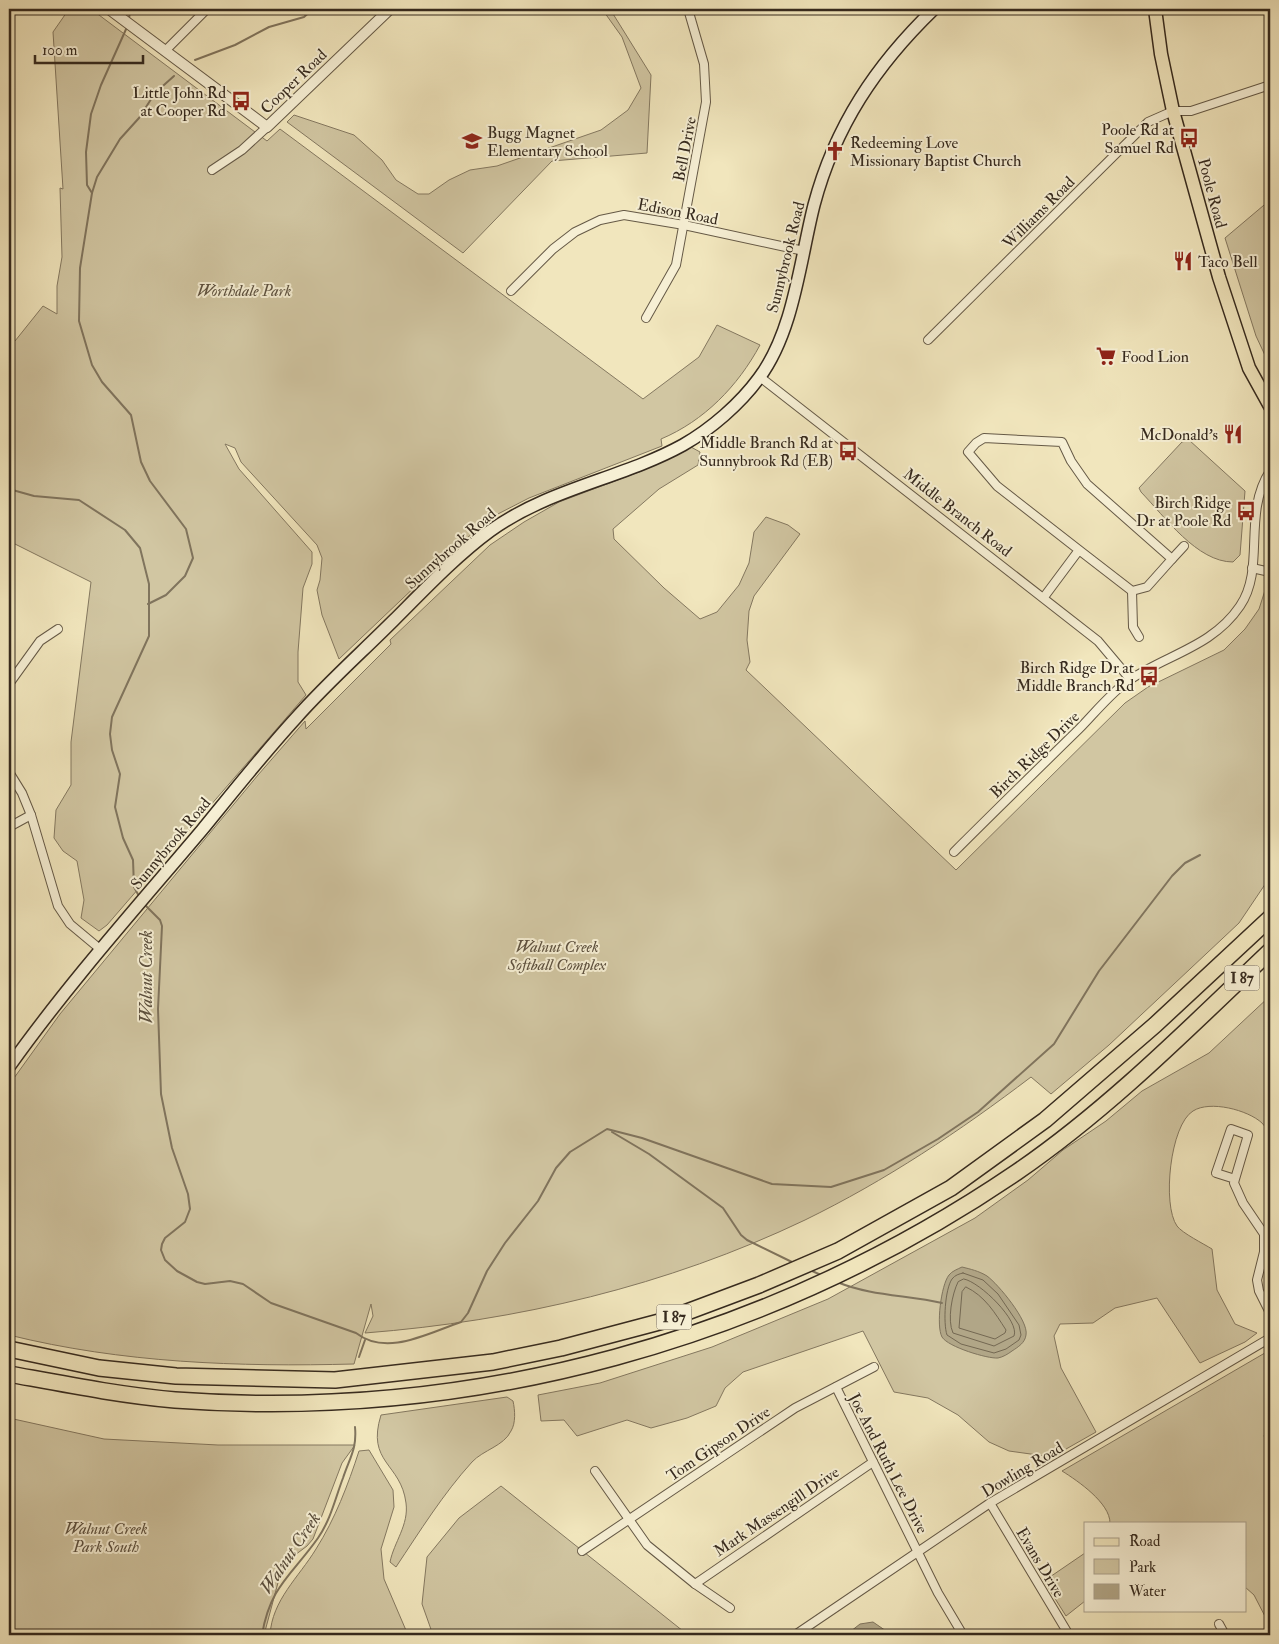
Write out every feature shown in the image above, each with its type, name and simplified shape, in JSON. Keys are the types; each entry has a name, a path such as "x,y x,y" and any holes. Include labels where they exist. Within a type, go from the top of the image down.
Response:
{"highway":[{"path":"1232,953 1270,906"},
{"name":"I 87","path":"9,1350 99,1368 176,1376 335,1380 493,1362 560,1348 663,1321 759,1285 838,1251 951,1188 1044,1120 1155,1025 1270,918"},
{"name":"I 87","path":"9,1374 173,1400 233,1402 360,1400 500,1384 631,1355 695,1334 794,1296 859,1265 948,1216 1018,1171 1050,1147 1134,1077 1270,950"},
{"path":"1213,1005 1270,965"}],"main road":[{"name":"Sunnybrook Road","path":"9,1067 38,1026 100,949 297,717 407,608 489,532 553,496 684,444 736,404 760,377 789,314 814,206 831,151 847,117 893,52 934,9"},
{"name":"Poole Road","path":"1155,9 1161,54 1173,111 1231,317 1249,368 1270,406"}],"street":[{"path":"109,9 267,127"},
{"path":"165,51 208,9"},
{"name":"Cooper Road","path":"212,170 242,150 390,9"},
{"path":"690,12 699,9"},
{"name":"Bell Drive","path":"646,318 676,265 706,102 704,64 690,12"},
{"name":"Williams Road","path":"928,340 1148,122 1173,111 1191,111 1270,85"},
{"name":"Edison Road","path":"511,291 552,249 575,232 600,220 624,215 684,224 804,251"},
{"name":"Middle Branch Road","path":"760,377 1098,641 1130,679"},
{"path":"1139,637 1134,627 1132,591 997,486 968,452 976,443 984,438 1062,442 1071,461 1088,484 1172,559"},
{"name":"Birch Ridge Drive","path":"954,852 1130,679 1203,643 1226,624 1241,604 1250,583 1256,508 1260,492 1270,471"},
{"path":"1132,591 1147,587 1184,546"},
{"path":"1044,597 1079,550"},
{"path":"1252,568 1270,572"},
{"path":"9,684 40,641 58,628"},
{"path":"9,772 22,793 31,815 58,906 70,924 100,949"},
{"path":"9,827 31,815"},
{"path":"1236,1179 1216,1172 1230,1129 1248,1135 1236,1179 1234,1183 1264,1234 1264,1252 1257,1280 1259,1291 1270,1313"},
{"name":"Dowling Road","path":"795,1635 990,1503 1270,1338"},
{"name":"Tom Gipson Drive","path":"582,1551 795,1408 874,1368"},
{"name":"Joe And Ruth Lee Drive","path":"836,1386 938,1593 964,1635"},
{"name":"Mark Massengill Drive","path":"695,1584 873,1462"},
{"path":"596,1471 647,1545 695,1584 730,1608"},
{"name":"Evans Drive","path":"990,1503 1069,1635"},
{"path":"1219,1624 1226,1635"}],"green space":[{"name":"Worthdale Park","path":"69,9 91,9 267,141 280,129 643,399 699,357 717,325 760,345 741,374 718,401 692,422 661,439 662,446 529,498 494,516 462,542 339,659 322,615 317,590 322,558 317,545 241,462 235,448 225,444 239,469 312,552 312,564 303,588 298,652 298,682 306,695 107,925 99,931 81,918 84,900 77,861 63,851 54,838 56,810 71,785 71,742 91,582 9,541 9,338 15,341 43,306 57,314 57,286 62,257 60,188 63,189 53,32"},
{"path":"602,9 610,9 651,75 647,153 552,161 463,253 287,122 294,115 354,135 382,160 396,180 418,194 429,194 449,180 470,170 497,166 601,130 628,110 641,88 622,37"},
{"path":"1270,200 1270,366 1256,336 1225,238"},
{"path":"1189,440 1245,491 1240,555 1233,562 1207,555 1194,546 1171,525 1139,488 1182,442"},
{"name":"Walnut Creek Softball Complex","path":"691,447 700,452 698,465 659,489 613,529 614,539 664,588 700,619 717,612 739,585 749,563 754,532 766,517 788,525 800,534 754,596 749,611 747,640 750,662 746,670 956,870 1125,703 1148,687 1224,650 1245,629 1259,609 1268,581 1270,581 1270,877 1239,923 1109,1045 1051,1094 1031,1077 949,1136 864,1189 805,1220 700,1264 591,1297 535,1309 479,1320 365,1333 373,1316 371,1304 354,1364 267,1365 180,1361 94,1352 9,1335 9,1085 60,1014 305,721 306,729 391,644 390,640 490,545 524,522 559,502 644,470"},
{"path":"1270,996 1270,1136 1262,1123 1248,1114 1229,1108 1209,1106 1193,1111 1185,1119 1179,1132 1174,1148 1169,1184 1172,1216 1177,1226 1212,1249 1217,1290 1235,1324 1257,1333 1245,1342 1200,1363 1157,1298 1115,1308 1093,1323 1060,1324 1054,1336 1061,1368 1096,1432 1052,1457 1009,1451 989,1442 958,1415 928,1398 894,1392 863,1331 743,1372 725,1388 716,1406 687,1418 651,1428 627,1420 577,1436 564,1420 541,1421 538,1395 600,1383 712,1347 828,1299 975,1218 1028,1180 1063,1150 1106,1121 1142,1091 1209,1053"},
{"path":"1270,1350 1270,1422 1264,1436 1270,1447 1270,1626 1254,1595 1246,1588 1246,1522 1110,1522 1109,1515 1099,1500 1062,1471"},
{"path":"507,1397 513,1401 515,1412 513,1428 508,1436 472,1462 461,1474 396,1567 390,1562 405,1519 406,1503 398,1479 381,1453 378,1443 381,1415"},
{"name":"Walnut Creek Park South","path":"9,1418 104,1439 218,1445 355,1445 342,1463 313,1539 307,1546 283,1564 264,1635 9,1635"},
{"path":"369,1450 393,1490 394,1507 381,1549 384,1579 408,1635 270,1635 272,1622 281,1600 323,1538 335,1514 359,1451"},
{"path":"501,1486 688,1635 433,1635 422,1604 427,1557 459,1518"},
{"path":"1084,1554 1084,1602 1066,1616 1044,1581"}],"water":[{"path":"962,1267 975,1270 992,1280 1012,1303 1023,1321 1026,1329 1024,1340 1019,1346 1004,1356 993,1358 977,1354 952,1345 942,1337 939,1315 946,1280 950,1274"},
{"path":"873,1622 892,1635 846,1635 860,1624"}],"waterway":[{"path":"129,20 130,9"},
{"path":"195,60 235,45 269,27 304,17 313,9"},
{"path":"92,193 87,185 86,152 91,114 101,85 127,27"},
{"path":"148,604 166,595 185,576 193,558 186,529 150,481 141,462 131,415 102,382 92,365 79,321 80,268 92,193 97,177 120,139 139,118 155,93 174,76"},
{"name":"Walnut Creek","path":"9,489 34,496 79,500 125,530 140,548 149,584 149,636 112,717 110,734 112,750 120,774 115,807 123,838 133,860 134,887 140,898"},
{"path":"144,904 160,920 162,926 158,1009 161,1094 172,1148 188,1194 190,1209 185,1222 165,1238 162,1244 161,1250 165,1260 177,1271 197,1282 205,1284 230,1281 243,1284 271,1303 356,1333 368,1340 394,1343 421,1337 461,1322 468,1313 487,1271 505,1243 538,1201 556,1168 570,1152 607,1129 642,1138 772,1184 831,1187 884,1170 938,1139 978,1112 1054,1044 1099,971 1172,876 1185,863 1200,855"},
{"path":"612,1132 649,1154 723,1208 741,1235 747,1240 794,1263"},
{"path":"810,1270 821,1275"},
{"path":"837,1282 876,1293 942,1303"},
{"name":"Walnut Creek","path":"359,1357 365,1340"},
{"name":"Walnut Creek","path":"262,1635 270,1604 276,1593 318,1538 326,1524 352,1453 355,1441 355,1427"}],"place":[{"name":"Little John Rd at Cooper Rd","path":"241,101"},
{"name":"Poole Rd at Samuel Rd","path":"1189,138"},
{"name":"Bugg Magnet Elementary School","path":"472,141"},
{"name":"Redeeming Love Missionary Baptist Church","path":"835,151"},
{"name":"Taco Bell","path":"1183,261"},
{"name":"Food Lion","path":"1106,356"},
{"name":"McDonald's","path":"1233,434"},
{"name":"Middle Branch Rd at Sunnybrook Rd (EB)","path":"848,451"},
{"name":"Birch Ridge Dr at Poole Rd","path":"1246,511"},
{"name":"Birch Ridge Dr at Middle Branch Rd","path":"1149,676"}]}
